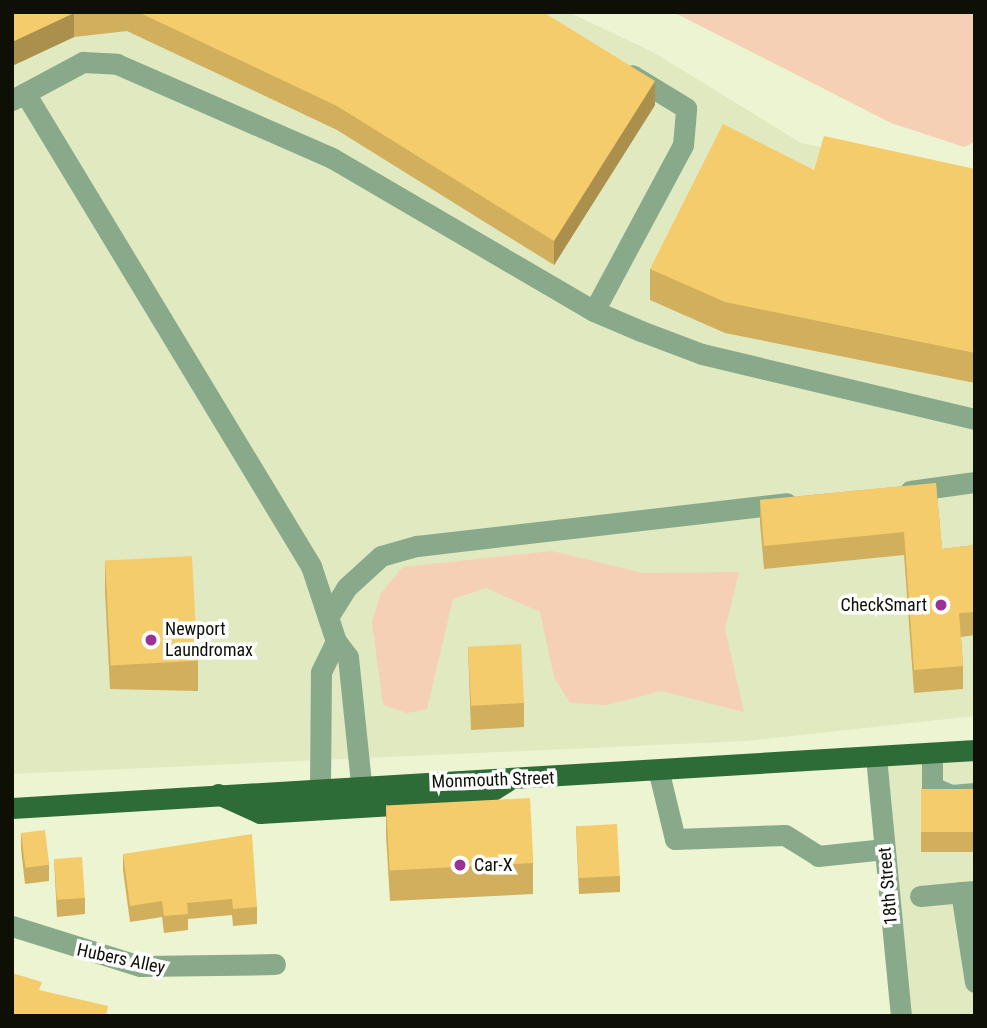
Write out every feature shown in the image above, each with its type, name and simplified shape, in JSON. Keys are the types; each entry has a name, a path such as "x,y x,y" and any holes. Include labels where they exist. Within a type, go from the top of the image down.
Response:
{"main road":[{"name":"Monmouth Street","path":"12,808 361,783 507,781 659,773 975,750"},
{"path":"216,793 260,813 477,800 507,781"}],"street":[{"path":"361,783 348,657 336,641 330,614 269,489 19,96 83,62 117,64 332,158 594,310 702,354 975,419"},
{"path":"594,310 683,145 686,108 617,66"},
{"path":"886,493 975,482"},
{"path":"330,614 347,587 381,556 417,546 809,501"},
{"path":"320,786 321,672 336,641"},
{"path":"932,754 932,787 951,795 975,793"},
{"name":"18th Street","path":"876,757 901,1016"},
{"path":"659,773 675,839 785,835 817,856 885,849"},
{"path":"920,896 968,892 975,982"},
{"name":"Hubers Alley","path":"12,926 141,966 275,964"}],"shaded area":[{"path":"12,12 568,12 653,52 801,143 975,179 975,716 746,741 12,774"},
{"path":"673,12 975,12 975,142 964,147 891,123"},
{"path":"552,551 643,573 739,572 725,629 744,712 661,691 607,705 570,703 554,677 540,612 486,588 453,599 427,709 407,713 383,705 372,622 381,593 403,567"},
{"path":"975,750 975,1016 901,1016 876,757"}],"building":[{"path":"12,12 80,12 12,42"},
{"path":"138,12 543,12 655,81 554,241 337,106"},
{"path":"723,124 814,170 824,136 975,169 975,353 725,302 650,269"},
{"path":"936,483 942,549 975,545 975,612 959,613 963,666 914,670 904,532 764,546 760,500"},
{"name":"Newport Laundromax","path":"192,556 197,661 111,665 105,561"},
{"path":"521,644 524,703 471,706 468,647"},
{"path":"921,789 975,789 975,832 921,832"},
{"path":"530,798 533,863 390,870 386,806"},
{"path":"617,824 620,876 579,878 576,826"},
{"path":"45,830 49,865 25,868 21,833"},
{"path":"252,834 257,907 233,909 232,899 187,903 188,914 164,916 162,901 130,906 123,854"},
{"path":"82,857 85,898 57,900 54,859"},
{"path":"12,973 42,982 39,990 108,1006 106,1016 12,1016"}],"place":[{"name":"CheckSmart","path":"941,605"},
{"name":"Newport Laundromax","path":"151,640"},
{"name":"Car-X","path":"460,865"}]}
